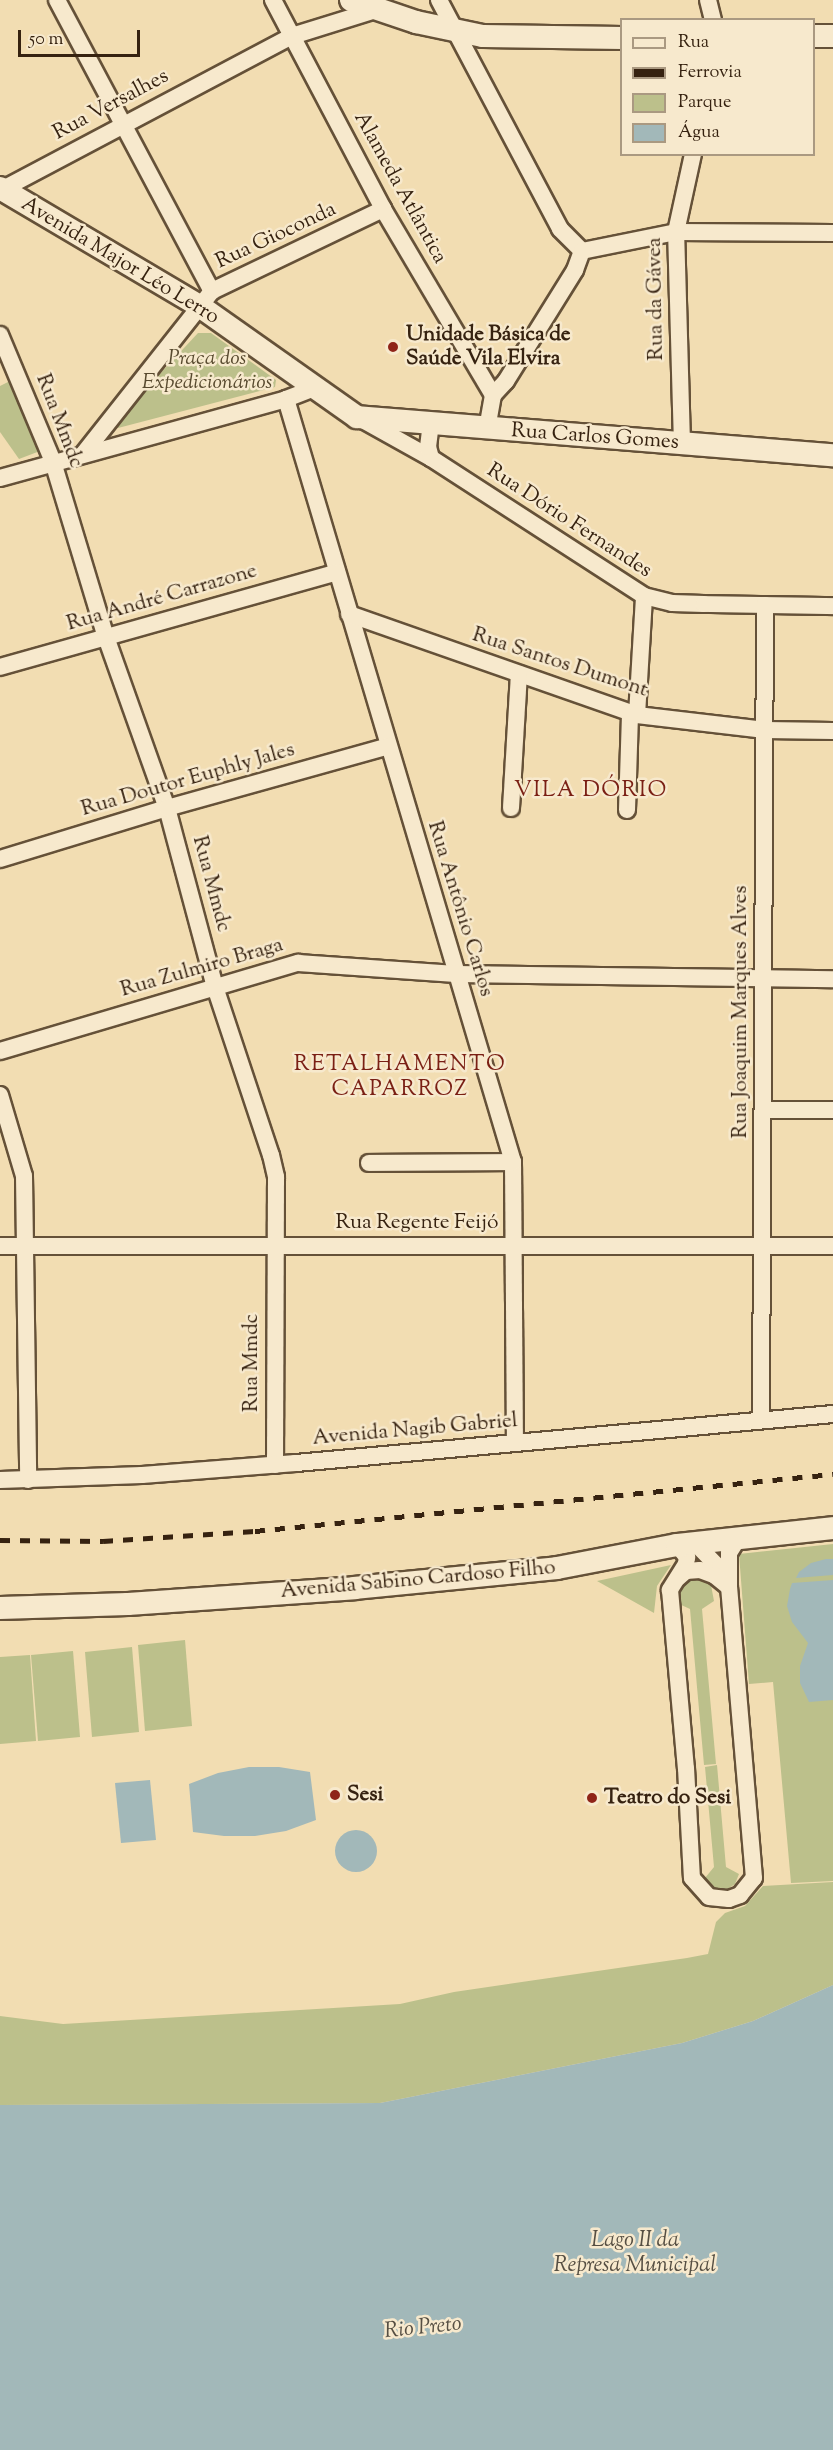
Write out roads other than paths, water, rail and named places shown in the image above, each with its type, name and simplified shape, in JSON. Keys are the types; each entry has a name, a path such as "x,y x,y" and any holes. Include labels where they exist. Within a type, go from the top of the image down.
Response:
{"street":[{"path":"57,0 121,125 192,248 207,299"},
{"name":"Alameda Atlântica","path":"273,0 383,210 493,395"},
{"path":"351,0 376,10 454,31 519,38 620,38"},
{"path":"438,0 560,229 582,251"},
{"path":"708,0 712,18"},
{"name":"Rua Versalhes","path":"1,189 292,36 376,10"},
{"path":"815,36 833,36"},
{"name":"Rua da Gávea","path":"682,444 676,232 693,156"},
{"name":"Avenida Major Léo Lerro","path":"1,189 207,299 315,388 357,417"},
{"name":"Rua Gioconda","path":"84,453 207,299 383,210"},
{"path":"582,251 676,232 833,233"},
{"path":"487,429 493,395 506,381 569,280 582,251"},
{"name":"Rua Mmdc","path":"0,335 53,462 106,637 167,808 215,987 276,1177 275,1465"},
{"path":"0,478 286,399 315,388"},
{"name":"Rua Antônio Carlos","path":"286,399 513,1162 515,1443"},
{"name":"Rua Carlos Gomes","path":"357,417 833,455"},
{"name":"Rua Dório Fernandes","path":"357,417 431,458 644,597 672,603 833,606"},
{"path":"431,458 428,447 432,424"},
{"name":"Rua André Carrazone","path":"0,667 337,572"},
{"path":"627,810 644,597"},
{"name":"Rua Joaquim Marques Alves","path":"761,1420 765,605"},
{"name":"Rua Santos Dumont","path":"350,614 634,714 765,730 833,731"},
{"path":"511,808 519,674"},
{"name":"Rua Doutor Euphly Jales","path":"0,859 167,808 388,746"},
{"name":"Rua Zulmiro Braga","path":"0,1051 298,963 456,974 833,979"},
{"path":"0,1095 24,1176 28,1480"},
{"path":"763,1110 833,1110"},
{"path":"369,1163 513,1162"},
{"name":"Rua Regente Feijó","path":"0,1246 833,1246"},
{"name":"Avenida Nagib Gabriel","path":"0,1480 142,1475 275,1465 833,1414"},
{"name":"Avenida Sabino Cardoso Filho","path":"0,1608 128,1604 354,1588 558,1568 686,1544 833,1528"},
{"path":"686,1544 686,1564 670,1590 670,1603 686,1768 693,1878 709,1897 719,1899 740,1895 754,1878 729,1587 729,1553 738,1537"},
{"path":"686,1544 719,1568 729,1587"},
{"path":"676,1579 686,1571 700,1570 714,1575 729,1587"}],"water":[{"path":"833,1559 833,1575 796,1578 799,1572 811,1563"},
{"path":"833,1580 833,1700 809,1702 800,1683 800,1666 808,1643 792,1622 787,1606 790,1589 792,1583"},
{"path":"249,1767 279,1767 310,1772 316,1820 286,1831 255,1836 224,1836 193,1832 189,1784 218,1773"},
{"path":"150,1780 156,1840 121,1843 115,1783"},
{"path":"356,1830 371,1836 377,1851 371,1866 356,1872 341,1866 335,1851 341,1836"},
{"name":"Lago II da Represa Municipal","path":"833,1985 833,2450 0,2450 0,2105 380,2103 682,2043 753,2021"}],"railway":[{"path":"0,1540 103,1541 255,1531 833,1474"}],"place":[{"name":"Unidade Básica de Saúde Vila Elvira","path":"393,347"},
{"name":"Sesi","path":"335,1795"},
{"name":"Teatro do Sesi","path":"592,1798"}],"district":[{"name":"VILA DÓRIO","path":"591,792"},
{"name":"RETALHAMENTO CAPARROZ","path":"400,1078"}],"park label":[{"name":"Praça dos Expedicionários","path":"207,371"}],"water label":[{"name":"Rio Preto","path":"423,2329"}]}
